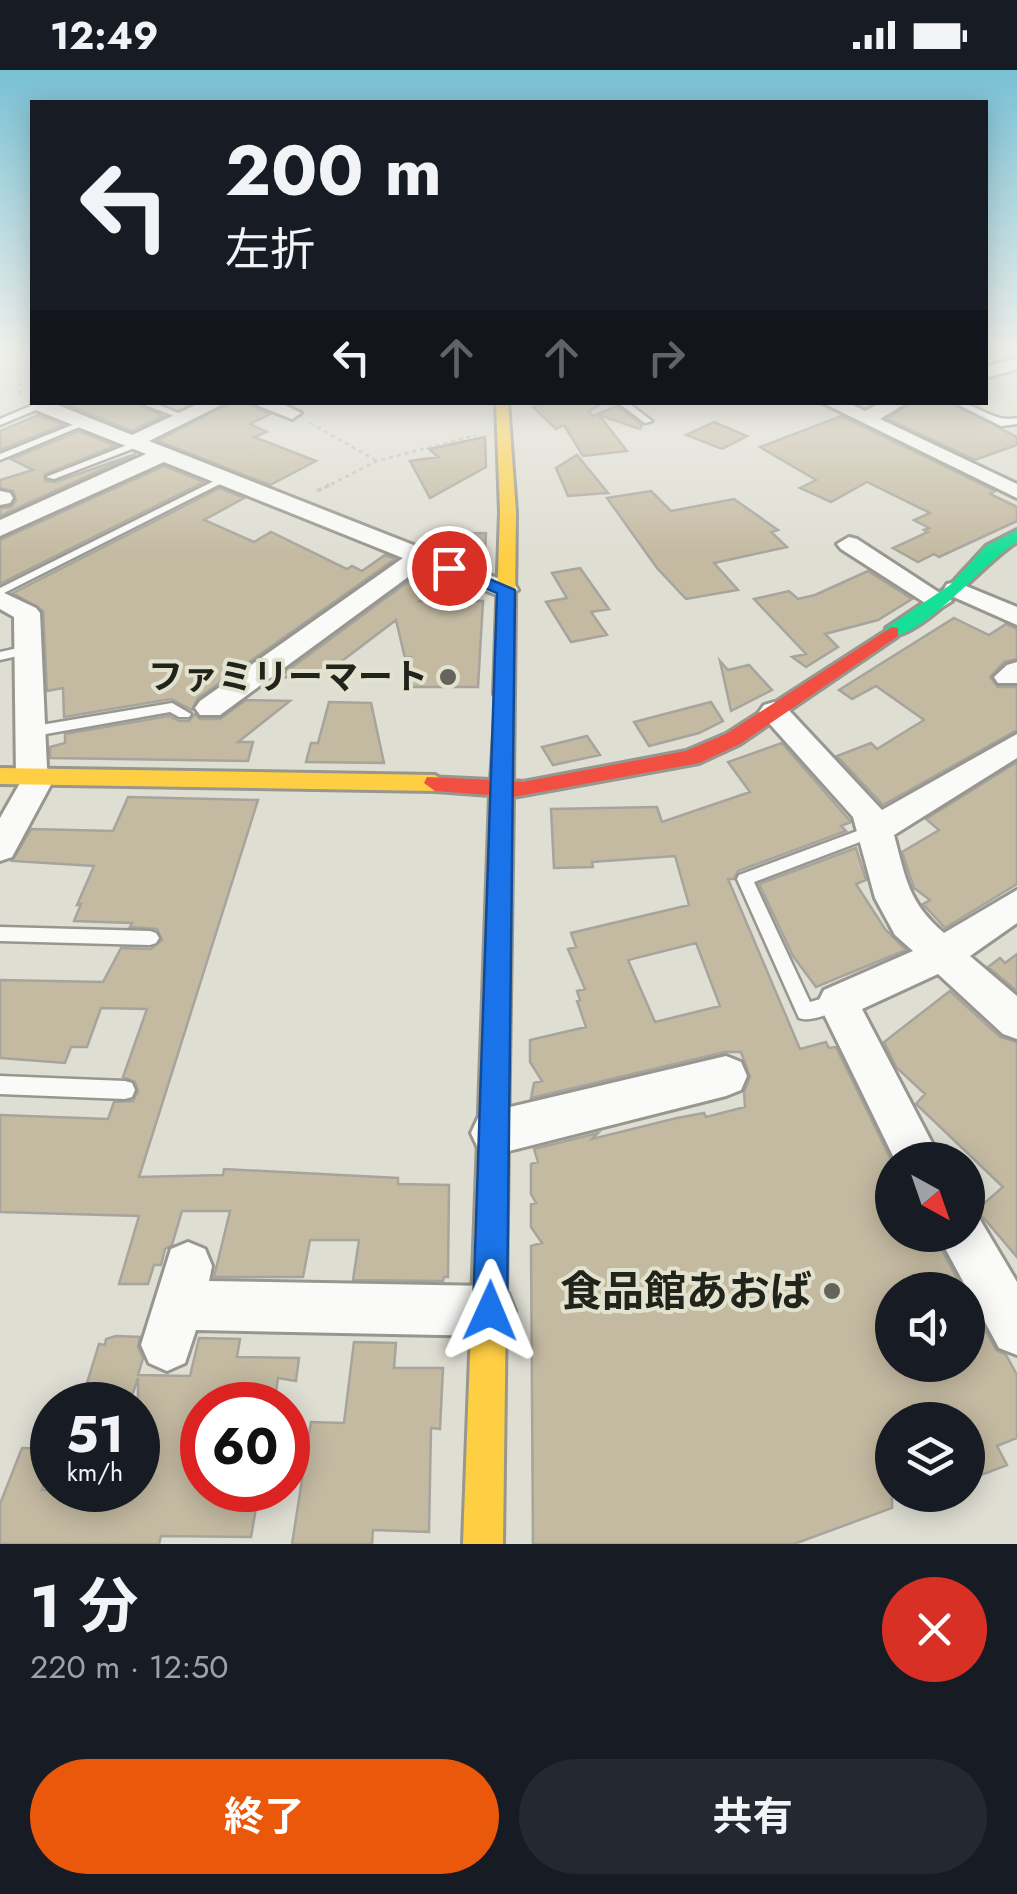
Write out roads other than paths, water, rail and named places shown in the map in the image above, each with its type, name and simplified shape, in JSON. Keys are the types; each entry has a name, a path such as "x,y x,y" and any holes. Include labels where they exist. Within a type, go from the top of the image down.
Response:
{"main road":[{"path":"483,1544 508,512 502,419"},
{"path":"0,776 477,784 522,790 691,758 733,739 947,595 992,549 1017,535"}],"street":[{"path":"76,419 506,590"},
{"path":"135,443 182,419"},
{"path":"864,419 1017,492"},
{"path":"0,528 164,454"},
{"path":"849,544 947,595 1017,616"},
{"path":"197,711 420,556"},
{"path":"0,595 28,613 14,653 35,777 0,848"},
{"path":"774,712 866,810 876,830 893,898 908,924 1017,1021"},
{"path":"876,830 1017,744"},
{"path":"910,1142 838,1002 942,955 1017,904"},
{"path":"493,1133 726,1076"},
{"path":"973,1252 1014,1317"},
{"path":"177,1306 490,1311"}],"lane":[{"path":"644,419 648,422"},
{"path":"993,419 1004,424 1017,420"},
{"path":"0,458 85,423"},
{"path":"51,477 85,467 135,443"},
{"path":"0,595 225,479"},
{"path":"29,732 172,707 197,711"},
{"path":"838,1002 805,1012 746,879 876,830"},
{"path":"0,934 150,938"},
{"path":"0,1085 125,1090"}],"place":[{"name":"ファミリーマート","path":"448,677"},
{"name":"食品館あおば","path":"832,1291"}]}
